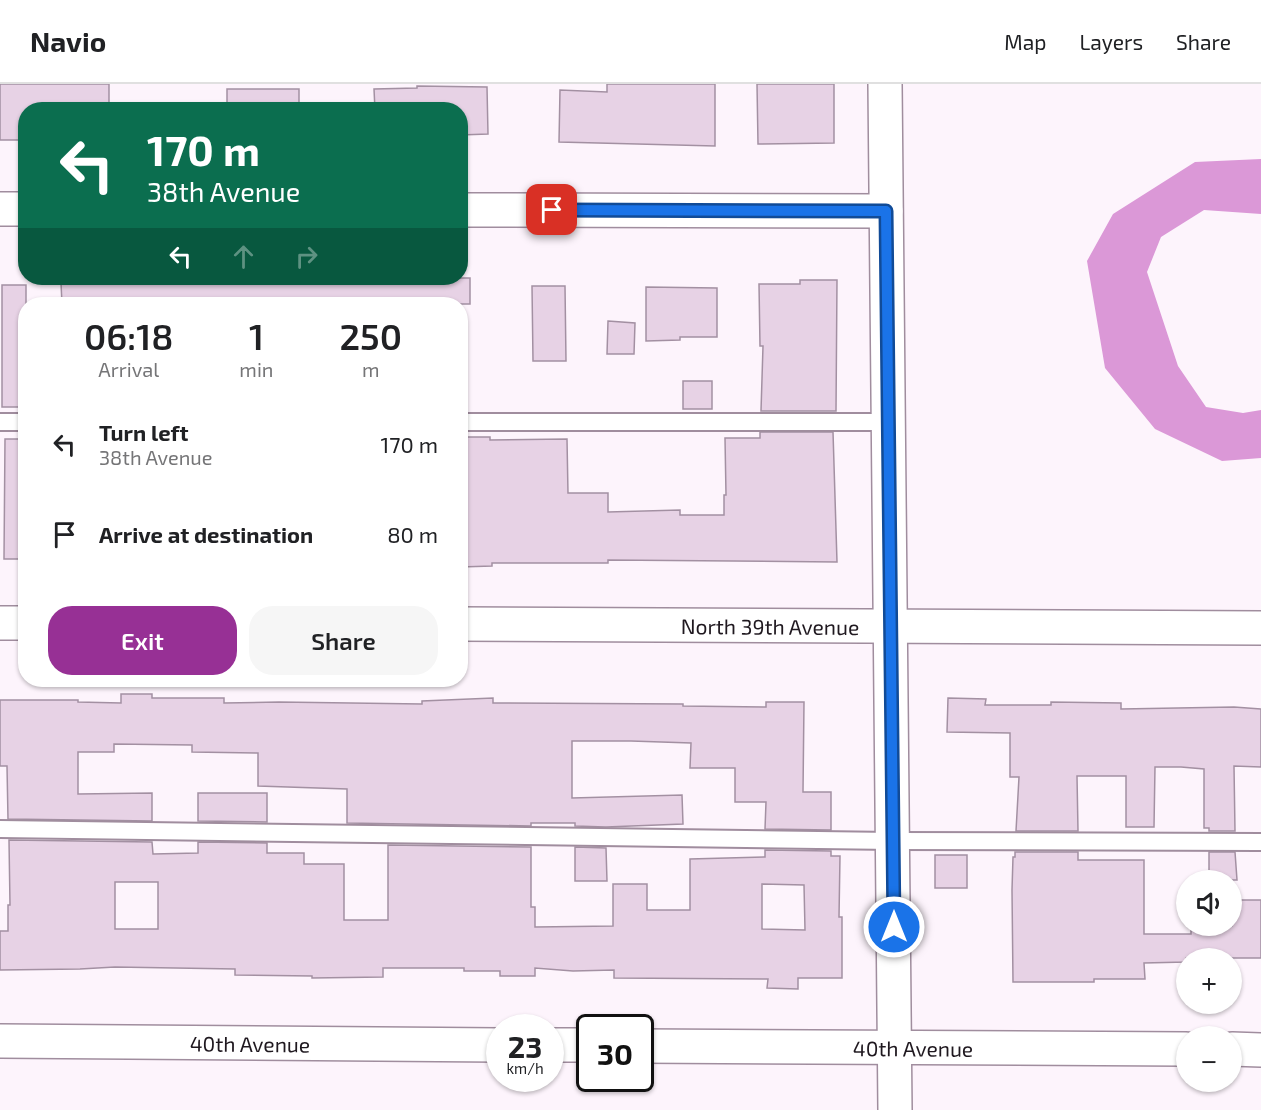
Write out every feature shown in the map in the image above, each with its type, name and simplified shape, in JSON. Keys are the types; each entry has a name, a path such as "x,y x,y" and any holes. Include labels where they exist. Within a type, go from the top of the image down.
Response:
{"street":[{"path":"885,84 895,1110"},
{"path":"0,209 18,209"},
{"path":"468,210 886,211"},
{"path":"0,623 18,623"},
{"name":"North 39th Avenue","path":"468,624 1261,628"},
{"name":"40th Avenue","path":"0,1041 486,1045"},
{"name":"40th Avenue","path":"654,1046 1176,1049"},
{"path":"1242,1049 1261,1050"}],"lane":[{"path":"0,422 18,422"},
{"path":"468,422 889,422"},
{"path":"0,829 893,841 1261,842"}],"shaded area":[{"path":"1261,159 1261,214 1204,210 1161,237 1147,272 1178,366 1206,407 1243,413 1261,410 1261,458 1222,461 1155,429 1105,368 1087,261 1113,214 1195,162"}],"building":[{"path":"0,84 109,84 109,102 18,102 18,140 0,140"},
{"path":"607,84 715,84 715,146 559,142 560,90 607,92"},
{"path":"757,84 834,84 834,143 758,144"},
{"path":"417,86 487,87 488,134 468,135 468,102 375,102 374,89 417,88"},
{"path":"227,89 299,89 299,102 227,102"},
{"path":"468,278 470,278 470,304 468,304 468,297 62,297 61,285 468,285"},
{"path":"800,280 837,280 836,411 761,411 763,346 760,346 759,284 800,284"},
{"path":"2,285 26,285 26,297 18,297 18,407 2,407"},
{"path":"532,286 565,286 566,361 533,361"},
{"path":"646,287 717,288 717,337 680,337 680,340 646,341"},
{"path":"608,321 635,323 634,354 607,354"},
{"path":"683,381 712,381 712,409 683,409"},
{"path":"760,432 833,432 837,562 608,560 608,563 492,563 492,566 468,567 468,437 490,437 490,440 567,439 568,493 608,493 608,512 680,510 680,515 724,515 725,438 760,438"},
{"path":"5,439 18,439 18,559 4,559"},
{"path":"121,694 152,694 152,698 224,698 224,703 422,704 422,701 493,698 493,703 766,707 766,702 804,702 803,792 831,792 831,830 765,829 766,802 735,802 735,768 690,768 691,743 631,741 572,741 572,798 682,795 683,824 606,827 575,826 575,823 531,823 531,826 347,823 347,789 258,786 258,753 192,752 192,745 114,744 114,752 78,752 78,794 152,793 152,821 8,819 7,766 0,766 0,700 78,700 78,702 121,703"},
{"path":"948,698 986,699 985,705 1051,705 1051,702 1121,703 1121,709 1234,707 1261,709 1261,767 1234,766 1235,831 1209,831 1209,828 1204,828 1204,769 1155,767 1154,827 1126,827 1126,776 1077,776 1078,831 1016,831 1019,777 1010,777 1010,733 947,732"},
{"path":"198,793 267,793 267,822 198,821"},
{"path":"9,840 152,842 153,854 198,853 198,842 267,843 267,853 304,853 304,864 344,864 344,920 388,920 388,845 531,847 531,907 535,907 535,927 613,926 613,884 647,884 647,910 690,910 690,859 765,857 765,850 831,851 831,856 840,856 839,917 842,917 842,978 798,978 798,989 767,988 768,979 614,978 614,970 573,971 535,968 535,976 500,976 500,971 464,971 464,968 383,968 383,977 312,978 312,976 235,975 235,969 115,967 0,970 0,931 8,931 8,905 10,905","holes":["115,882 158,882 158,929 115,929","762,884 804,885 805,930 762,929"]},
{"path":"575,847 606,848 607,881 575,881"},
{"path":"1015,852 1078,852 1078,860 1144,860 1144,934 1242,936 1242,900 1261,900 1261,958 1242,958 1242,948 1176,948 1176,962 1144,963 1145,979 1094,979 1094,982 1013,982 1012,890 1013,857 1015,857"},
{"path":"1209,852 1235,852 1236,870 1209,870"},
{"path":"935,855 967,855 967,888 935,888"}],"route":[{"path":"552,210 886,211 894,927"}]}
